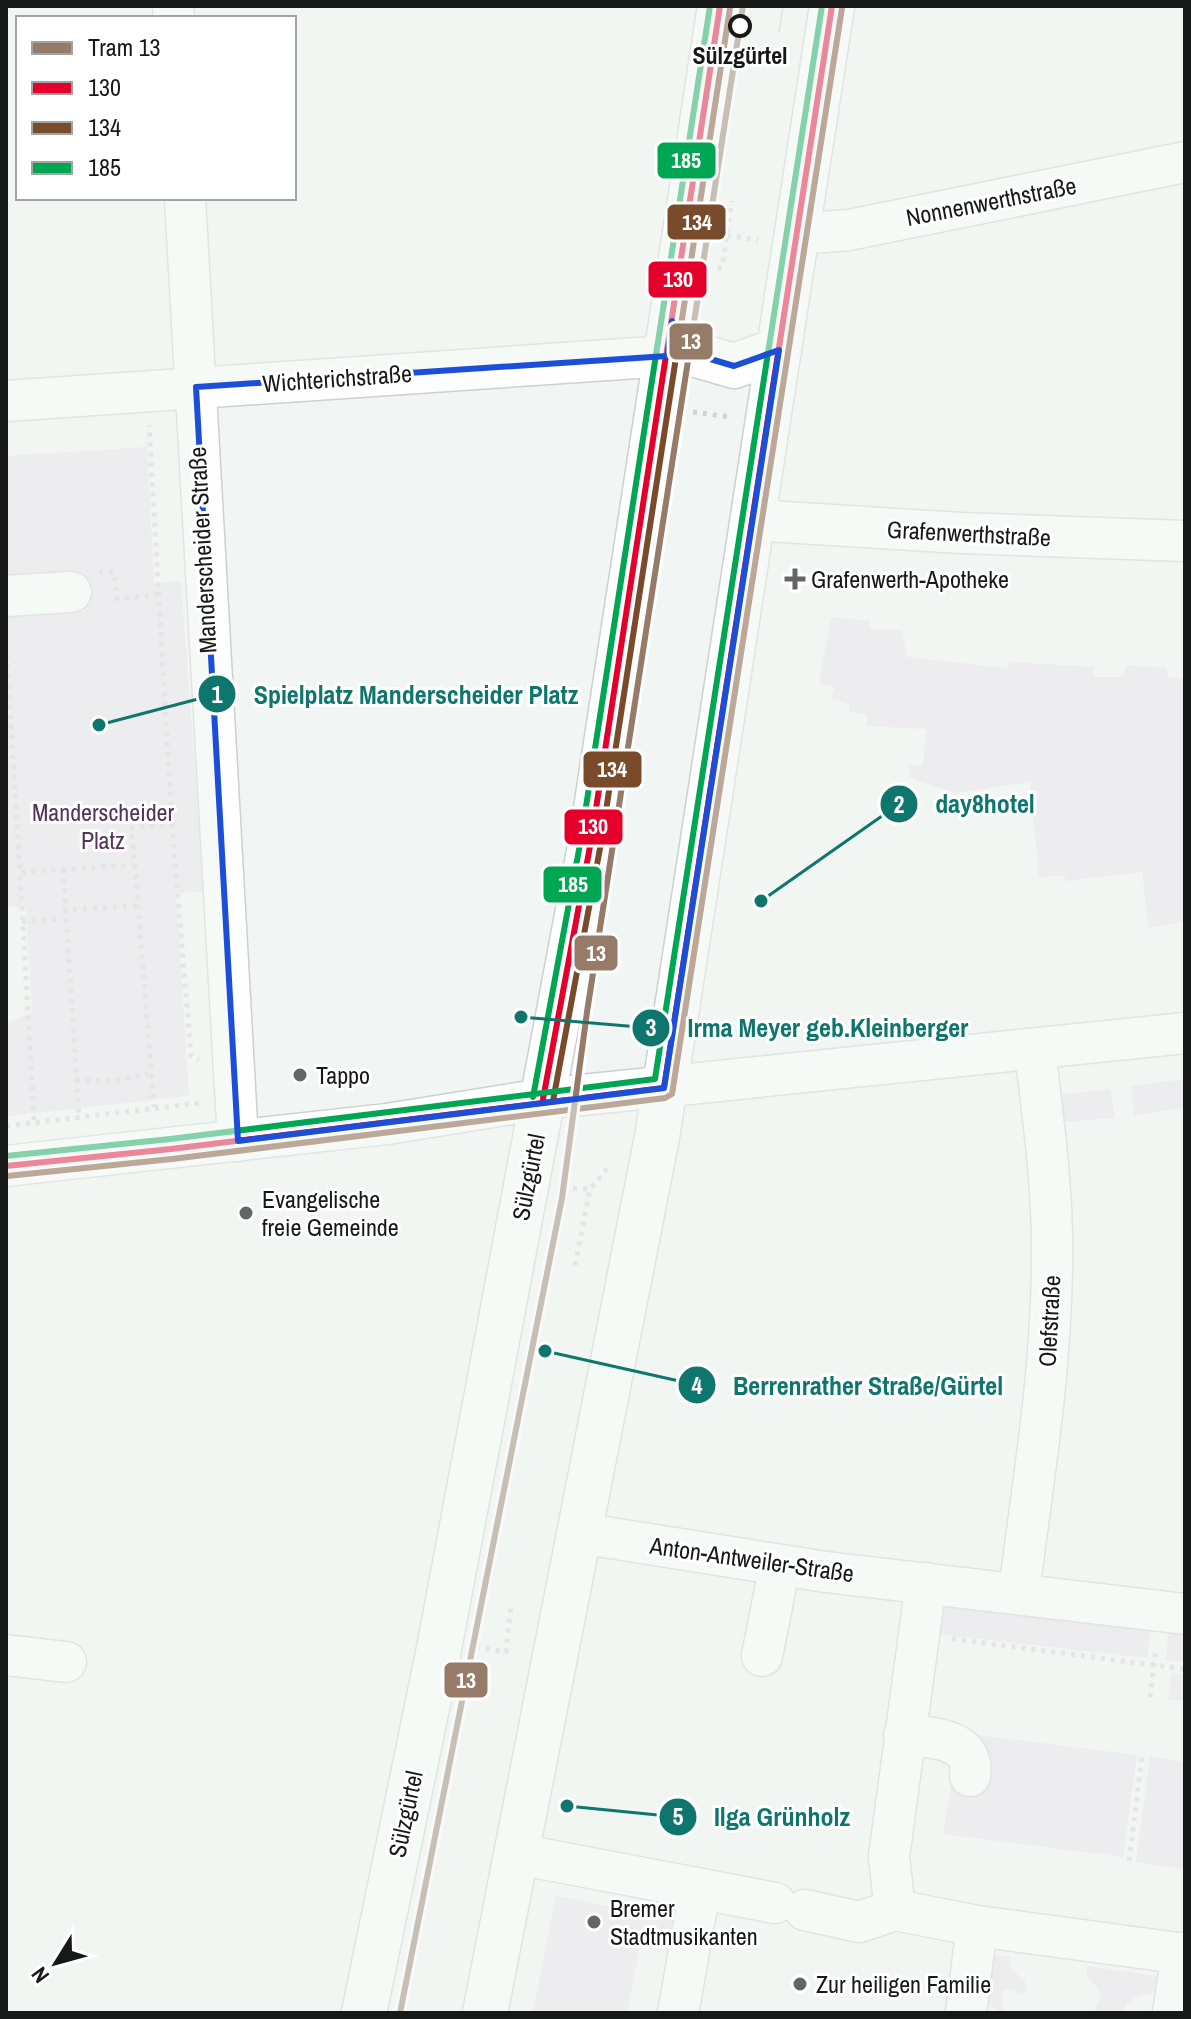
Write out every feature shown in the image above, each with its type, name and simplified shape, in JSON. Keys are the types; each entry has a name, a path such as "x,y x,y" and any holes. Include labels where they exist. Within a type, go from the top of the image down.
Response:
{"main road":[{"name":"Sülzgürtel","path":"364,2013 438,1654 591,841 720,6"},
{"path":"485,2013 664,1088 779,350 784,238 832,6"},
{"path":"669,339 683,351 734,366 779,350"}],"street":[{"name":"Nonnenwerthstraße","path":"784,238 849,230 1185,162"},
{"name":"Manderscheider Straße","path":"185,200 196,387 195,434 238,1141"},
{"name":"Wichterichstraße","path":"6,401 196,387 669,339"},
{"name":"Grafenwerthstraße","path":"752,520 961,533 1185,541"},
{"path":"6,596 71,592"},
{"path":"6,1166 387,1124 543,1099 1185,1033"},
{"name":"Olefstraße","path":"1019,1592 1050,1348 1053,1255 1049,1170 1035,1050"},
{"name":"Anton-Antweiler-Straße","path":"579,1533 780,1565 1185,1614"},
{"path":"762,1656 780,1565"},
{"path":"895,1910 889,1857 926,1583"},
{"path":"6,1655 66,1662"},
{"path":"904,1735 943,1738 955,1744 969,1760 970,1776"},
{"path":"517,1854 859,1922 895,1910 977,1926 1183,1954 1173,2013"},
{"path":"678,2013 700,1889"},
{"path":"966,2013 977,1926"}],"path":[{"path":"722,267 732,201"},
{"path":"727,235 784,238"},
{"path":"656,408 735,418"},
{"path":"149,424 172,824 191,1056"},
{"path":"6,645 9,748 20,872 34,1120"},
{"path":"154,1107 148,1074 131,828 172,824"},
{"path":"20,872 135,865"},
{"path":"63,869 63,919 79,1115"},
{"path":"63,910 138,906"},
{"path":"22,922 63,919"},
{"path":"76,1080 115,1081 148,1074"},
{"path":"6,1126 34,1120 183,1104"},
{"path":"550,1188 590,1189 575,1265"},
{"path":"473,1646 506,1652 511,1606"},
{"path":"917,1634 1185,1669"},
{"path":"1150,1697 1154,1665"},
{"path":"1129,1861 1142,1756"}],"highlighted area":[{"path":"672,321 683,351 734,366 779,350 664,1088 238,1141 196,387 667,356"}],"green space":[{"name":"Manderscheider Platz","path":"147,447 154,583 181,582 204,892 176,893 189,1096 8,1116 6,1024 32,1012 26,907 6,906 6,456"},
{"path":"831,617 870,621 870,629 902,630 907,657 1007,668 1009,662 1094,667 1093,677 1123,677 1126,665 1166,668 1169,678 1185,678 1185,921 1149,928 1142,872 1066,881 1064,875 1039,878 1030,782 955,793 911,778 907,764 923,766 926,729 867,726 867,715 849,711 849,704 831,699 834,687 819,684"},
{"path":"1185,1079 1185,1108 1134,1115 1131,1086"},
{"path":"1110,1089 1115,1118 1057,1122 1057,1095"},
{"path":"936,1594 1151,1625 1147,1658 930,1633"},
{"path":"1169,1626 1185,1628 1185,1662 1166,1660"},
{"path":"1172,1673 1185,1675 1185,1701 1168,1699"},
{"path":"961,1733 1137,1755 1123,1857 943,1834"},
{"path":"1150,1757 1185,1762 1185,1869 1136,1862"},
{"path":"556,1896 682,1921 678,1942 642,1935 627,2013 533,2013"},
{"path":"992,1955 1010,1956 1011,1970 1025,1980 1026,1994 1003,1989 1003,2011 985,2005"},
{"path":"1088,1966 1164,1977 1163,1990 1134,1998 1118,2013 1095,2010 1101,1993 1086,1974"}],"tram line":[{"name":"13","path":"400,2013 562,1198 587,1012 743,6"},
{"path":"779,32 783,6"}],"transit line":[{"name":"185","path":"533,1097 581,839 710,6"},
{"name":"130","path":"543,1099 591,841 720,6"},
{"name":"185","path":"6,1156 170,1139 655,1079 822,6"},
{"name":"130","path":"6,1166 171,1149 664,1088 832,6"},
{"name":"134","path":"553,1101 601,843 730,8"},
{"name":"134","path":"7,1176 172,1159 665,1098 672,1094 842,8"}],"place":[{"name":"Sülzgürtel","path":"740,26"},
{"name":"Grafenwerth-Apotheke","path":"795,579"},
{"name":"Spielplatz Manderscheider Platz","path":"99,725"},
{"name":"day8hotel","path":"761,901"},
{"name":"Irma Meyer geb.Kleinberger","path":"521,1017"},
{"name":"Tappo","path":"300,1075"},
{"name":"Evangelische freie Gemeinde","path":"246,1213"},
{"name":"Berrenrather Straße/Gürtel","path":"545,1351"},
{"name":"Ilga Grünholz","path":"567,1806"},
{"name":"Bremer Stadtmusikanten","path":"594,1922"},
{"name":"Zur heiligen Familie","path":"800,1984"}]}
